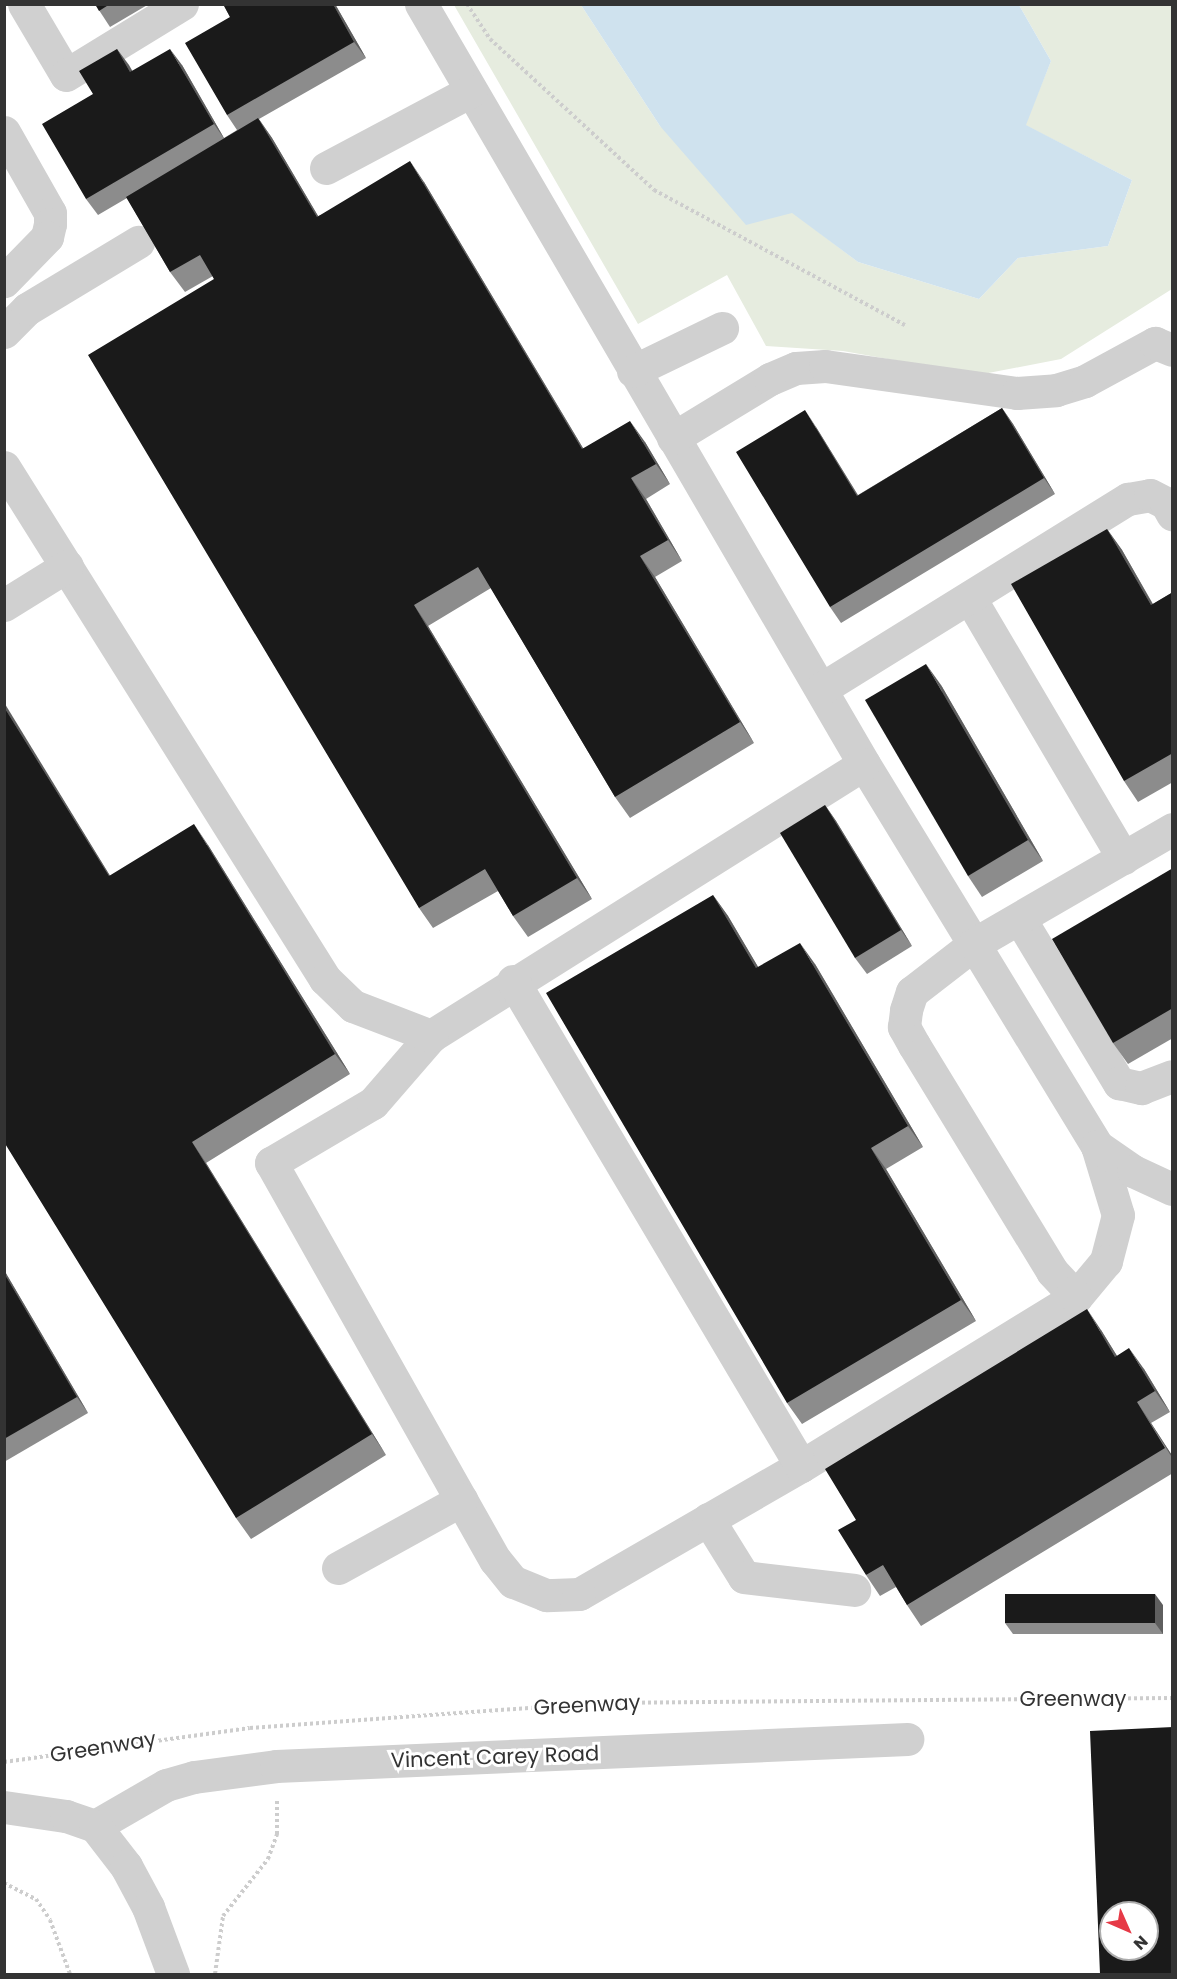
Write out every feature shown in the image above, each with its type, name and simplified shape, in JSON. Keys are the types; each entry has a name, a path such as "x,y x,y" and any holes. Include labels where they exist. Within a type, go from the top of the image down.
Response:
{"street":[{"path":"24,4 66,75 182,4"},
{"path":"421,4 864,764 1097,1146 1118,1215 1106,1261 1076,1297 801,1466 579,1593 546,1595 513,1582 495,1560 271,1163 373,1103 431,1036 513,981 864,764"},
{"path":"326,168 471,91"},
{"path":"4,132 50,213 47,237 4,280"},
{"path":"4,332 27,309 138,242"},
{"path":"633,371 722,328"},
{"path":"673,438 770,379 796,368 825,366 1017,393 1056,390 1085,381 1155,343 1173,350"},
{"path":"4,467 325,979 353,1006 431,1036"},
{"path":"821,689 1128,499 1150,495 1166,503 1173,514"},
{"path":"4,605 67,566"},
{"path":"970,598 1123,858"},
{"path":"1076,1297 1052,1271 904,1027 912,992 974,944 1173,829"},
{"path":"1020,919 1119,1083 1141,1088 1173,1076"},
{"path":"513,981 801,1466"},
{"path":"1097,1146 1133,1171 1173,1189"},
{"path":"338,1568 461,1500"},
{"path":"708,1519 744,1577 854,1590"},
{"name":"Vincent Carey Road","path":"95,1826 166,1785 194,1777 276,1766 907,1739"},
{"path":"4,1807 66,1816 95,1826 126,1866 148,1907 173,1974"}],"path":[{"path":"466,4 490,39 654,190 905,325"},
{"name":"Greenway","path":"4,1762 250,1728 600,1703 1173,1698"},
{"path":"215,1974 223,1916 268,1859 277,1834 276,1766"},
{"path":"4,1883 36,1899 45,1913 70,1974"}],"shaded area":[{"path":"454,5 581,5 660,126 792,212 858,262 979,299 1018,258 1108,246 1132,180 1025,125 1051,61 1019,5 1172,5 1172,289 1061,359 978,375 843,351 766,346 727,275 638,324"}],"water":[{"path":"581,5 1019,5 1051,61 1026,125 1132,180 1108,246 1018,258 979,299 858,262 792,213 746,225 660,126"}],"building":[{"path":"95,4 110,4 99,11"},
{"path":"223,4 333,4 354,42 227,115 185,43 230,17"},
{"path":"117,49 130,72 170,49 214,124 86,199 42,124 93,94 79,71"},
{"path":"258,118 317,217 410,161 582,449 630,421 656,464 631,478 668,540 640,556 740,722 615,797 478,567 414,605 577,878 513,916 485,869 419,908 88,355 214,279 200,255 170,272 126,197"},
{"path":"1002,408 1044,478 830,607 736,452 805,410 857,496"},
{"path":"1107,529 1151,605 1173,592 1173,753 1124,781 1011,584"},
{"path":"926,664 1028,840 968,876 865,700"},
{"path":"4,707 109,876 194,824 335,1054 192,1142 372,1434 236,1518 4,1142"},
{"path":"825,805 901,930 855,958 780,833"},
{"path":"1173,868 1173,1008 1113,1043 1052,939"},
{"path":"713,895 756,968 800,943 908,1126 871,1148 961,1300 787,1403 546,993"},
{"path":"4,1273 77,1397 4,1439"},
{"path":"1087,1309 1115,1357 1129,1348 1155,1391 1137,1402 1165,1448 907,1605 883,1565 866,1575 838,1530 856,1520 825,1469"},
{"path":"1005,1594 1155,1594 1155,1623 1005,1623"},
{"path":"1173,1727 1173,1974 1100,1974 1099,1961 1159,1961 1159,1901 1099,1901 1099,1950 1090,1731"}]}
